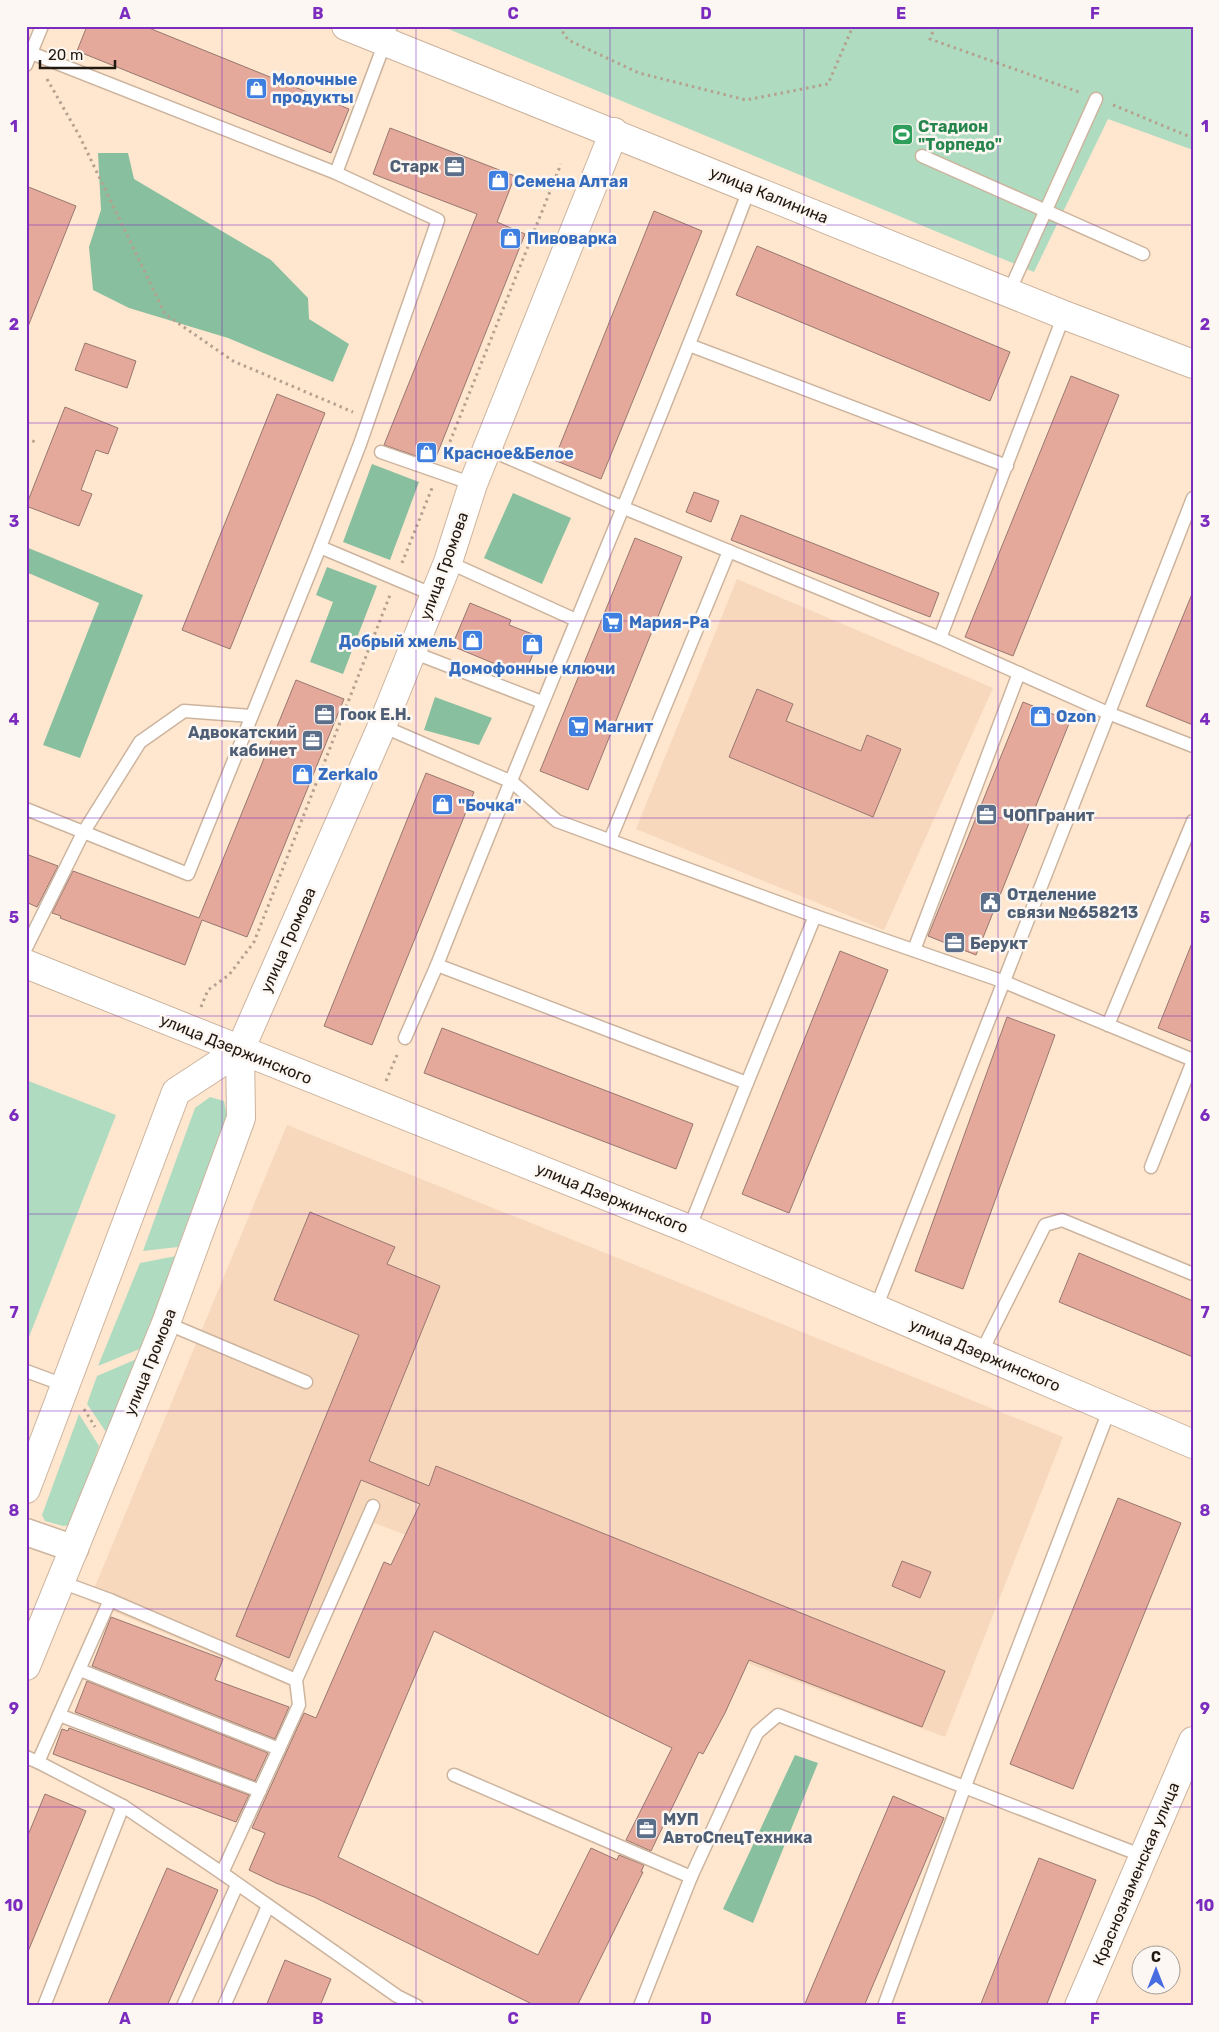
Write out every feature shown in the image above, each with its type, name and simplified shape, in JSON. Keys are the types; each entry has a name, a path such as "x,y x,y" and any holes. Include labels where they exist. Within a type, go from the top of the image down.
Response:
{"street":[{"name":"улица Калинина","path":"346,26 388,34 614,132 1064,315 1193,364"},
{"name":"улица Громова","path":"26,1666 75,1550 166,1323 241,1118 240,1050 382,726 448,562 473,484 614,132"},
{"name":"улица Дзержинского","path":"26,964 689,1228 1193,1444"},
{"path":"26,1489 176,1092 240,1050"},
{"path":"26,1532 75,1550"},
{"name":"Краснознаменская улица","path":"1079,2006 1193,1741"}],"lane":[{"path":"26,65 29,52 42,26"},
{"path":"336,173 388,34"},
{"path":"26,809 188,874 320,547 369,418 438,220 336,173 29,52"},
{"path":"1010,292 1096,99"},
{"path":"922,156 1143,254"},
{"path":"405,1038 437,965 542,702 624,508 690,345 750,187"},
{"path":"940,638 1064,315"},
{"path":"690,345 1007,466"},
{"path":"488,449 624,508 940,638 1108,713 1193,746"},
{"path":"381,452 473,484"},
{"path":"876,1308 1002,981 1193,498"},
{"path":"320,547 434,595"},
{"path":"610,840 729,550"},
{"path":"448,562 576,620"},
{"path":"412,652 542,702"},
{"path":"914,950 1019,673"},
{"path":"26,948 83,833 140,742 184,711 251,716"},
{"path":"382,726 510,780 557,821 815,916 1002,981 1193,1061 1151,1168"},
{"path":"1108,1025 1193,821"},
{"path":"689,1228 815,916"},
{"path":"437,965 747,1084"},
{"path":"981,1353 1045,1225 1062,1220 1193,1274"},
{"path":"166,1323 306,1382"},
{"path":"26,1371 65,1383"},
{"path":"884,2006 965,1786 1110,1408"},
{"path":"222,1873 299,1705 296,1680 372,1506"},
{"path":"61,1582 110,1600 296,1680"},
{"path":"110,1600 59,1714 32,1759 123,1806 268,1906 394,2001 417,2006"},
{"path":"80,1670 280,1749"},
{"path":"59,1714 260,1791"},
{"path":"640,2006 691,1878 757,1733 778,1715 1143,1856"},
{"path":"454,1775 691,1878"},
{"path":"44,2006 123,1806"},
{"path":"183,2006 238,1885"},
{"path":"224,2006 268,1906"}],"path":[{"path":"559,26 568,40 639,73 746,100 828,84 853,26"},
{"path":"935,26 930,39 1096,99 1193,138"},
{"path":"29,52 80,136 165,314 233,361 369,418"},
{"path":"193,1032 208,990 229,975 254,942 396,578 561,164"},
{"path":"26,438 36,442"},
{"path":"386,1081 405,1038"},
{"path":"65,1383 113,1456"}],"shaded area":[{"path":"737,579 993,688 884,930 636,829"},
{"path":"287,1125 1063,1437 945,1737 374,1523 299,1690 89,1601"}],"green space":[{"name":"Стадион \"Торпедо\"","path":"441,26 1193,26 1193,150 1108,119 1034,272"},
{"path":"98,153 128,153 134,179 271,260 308,298 309,319 349,344 333,382 228,338 129,308 93,290 89,247 101,210"},
{"path":"372,464 419,482 390,560 343,542"},
{"path":"513,493 571,518 542,584 484,558"},
{"path":"26,547 143,595 80,758 43,745 99,603 26,572"},
{"path":"327,567 377,586 343,674 310,662 333,602 316,595"},
{"path":"435,697 492,718 479,745 424,730"},
{"path":"26,1080 116,1115 29,1337 26,1336"},
{"path":"210,1097 224,1101 227,1116 178,1247 143,1251 195,1108"},
{"path":"176,1256 142,1348 98,1366 140,1263"},
{"path":"139,1358 108,1435 87,1404 97,1376"},
{"path":"79,1414 99,1446 72,1525 63,1526 45,1521 42,1515"},
{"path":"795,1755 818,1763 753,1923 723,1909"}],"building":[{"path":"87,26 144,26 349,109 331,153 77,51"},
{"path":"390,128 515,176 497,222 525,234 434,462 384,445 477,214 373,174"},
{"path":"26,186 76,206 27,329 26,329"},
{"path":"654,211 702,231 601,479 554,460"},
{"path":"757,246 1010,352 990,401 736,295"},
{"path":"85,343 136,361 127,388 75,370"},
{"path":"1071,376 1119,395 1013,656 965,637"},
{"path":"277,394 325,413 230,649 182,630"},
{"path":"65,407 118,428 108,454 96,450 81,490 92,494 79,526 26,506"},
{"path":"694,492 719,501 711,522 686,512"},
{"path":"741,515 939,593 930,617 731,540"},
{"path":"635,538 682,557 588,790 540,771"},
{"path":"1193,594 1193,725 1146,706"},
{"path":"470,603 511,620 509,625 540,637 524,676 452,646"},
{"path":"296,680 344,699 247,937 202,920 185,965 60,918 61,916 52,913 73,871 199,918"},
{"path":"757,689 793,704 786,721 861,751 867,735 901,749 873,817 729,757"},
{"path":"1023,702 1070,721 976,955 928,936"},
{"path":"426,773 474,792 372,1045 324,1026"},
{"path":"26,854 58,866 37,907 26,902"},
{"path":"1193,943 1193,1042 1158,1028"},
{"path":"840,951 888,970 789,1213 742,1194"},
{"path":"1007,1017 1055,1035 963,1289 915,1271"},
{"path":"442,1028 693,1124 676,1169 424,1073"},
{"path":"310,1212 395,1247 387,1264 440,1286 369,1461 429,1486 436,1466 945,1671 922,1727 749,1660 725,1713 703,1754 699,1752 651,1851 626,1840 672,1748 434,1631 338,1857 538,1955 591,1848 617,1860 619,1855 644,1865 641,1872 643,1872 577,2006 536,2006 314,1897 276,1883 249,1870 265,1833 252,1828 304,1713 316,1718 384,1562 391,1565 420,1504 361,1480 289,1658 236,1636 359,1335 274,1300"},
{"path":"1079,1253 1193,1301 1193,1357 1059,1302"},
{"path":"1118,1498 1181,1523 1073,1789 1010,1764"},
{"path":"902,1561 931,1572 920,1598 892,1586"},
{"path":"111,1617 223,1659 215,1680 289,1707 275,1739 92,1666"},
{"path":"87,1681 268,1753 255,1781 75,1712"},
{"path":"69,1728 249,1795 236,1822 53,1754 62,1729 68,1731"},
{"path":"45,1794 86,1811 27,1954 26,1840"},
{"path":"893,1796 944,1818 864,2006 804,2006"},
{"path":"1039,1858 1096,1880 1046,2006 980,2006"},
{"path":"167,1868 218,1890 167,2006 107,2006"},
{"path":"285,1960 331,1979 320,2006 266,2006"}],"place":[{"name":"Молочные продукты","path":"256,88"},
{"name":"Стадион \"Торпедо\"","path":"902,135"},
{"name":"Старк","path":"455,166"},
{"name":"Семена Алтая","path":"498,181"},
{"name":"Пивоварка","path":"511,238"},
{"name":"Красное&Белое","path":"427,453"},
{"name":"Мария-Ра","path":"613,622"},
{"name":"Добрый хмель","path":"473,641"},
{"name":"Домофонные ключи","path":"532,644"},
{"name":"Гоок Е.Н.","path":"324,714"},
{"name":"Ozon","path":"1040,716"},
{"name":"Магнит","path":"578,726"},
{"name":"Адвокатский кабинет","path":"313,741"},
{"name":"Zerkalo","path":"302,774"},
{"name":"\"Бочка\"","path":"442,805"},
{"name":"ЧОПГранит","path":"987,815"},
{"name":"Отделение связи №658213","path":"991,903"},
{"name":"Берукт","path":"954,943"},
{"name":"МУП АвтоСпецТехника","path":"647,1828"}]}
